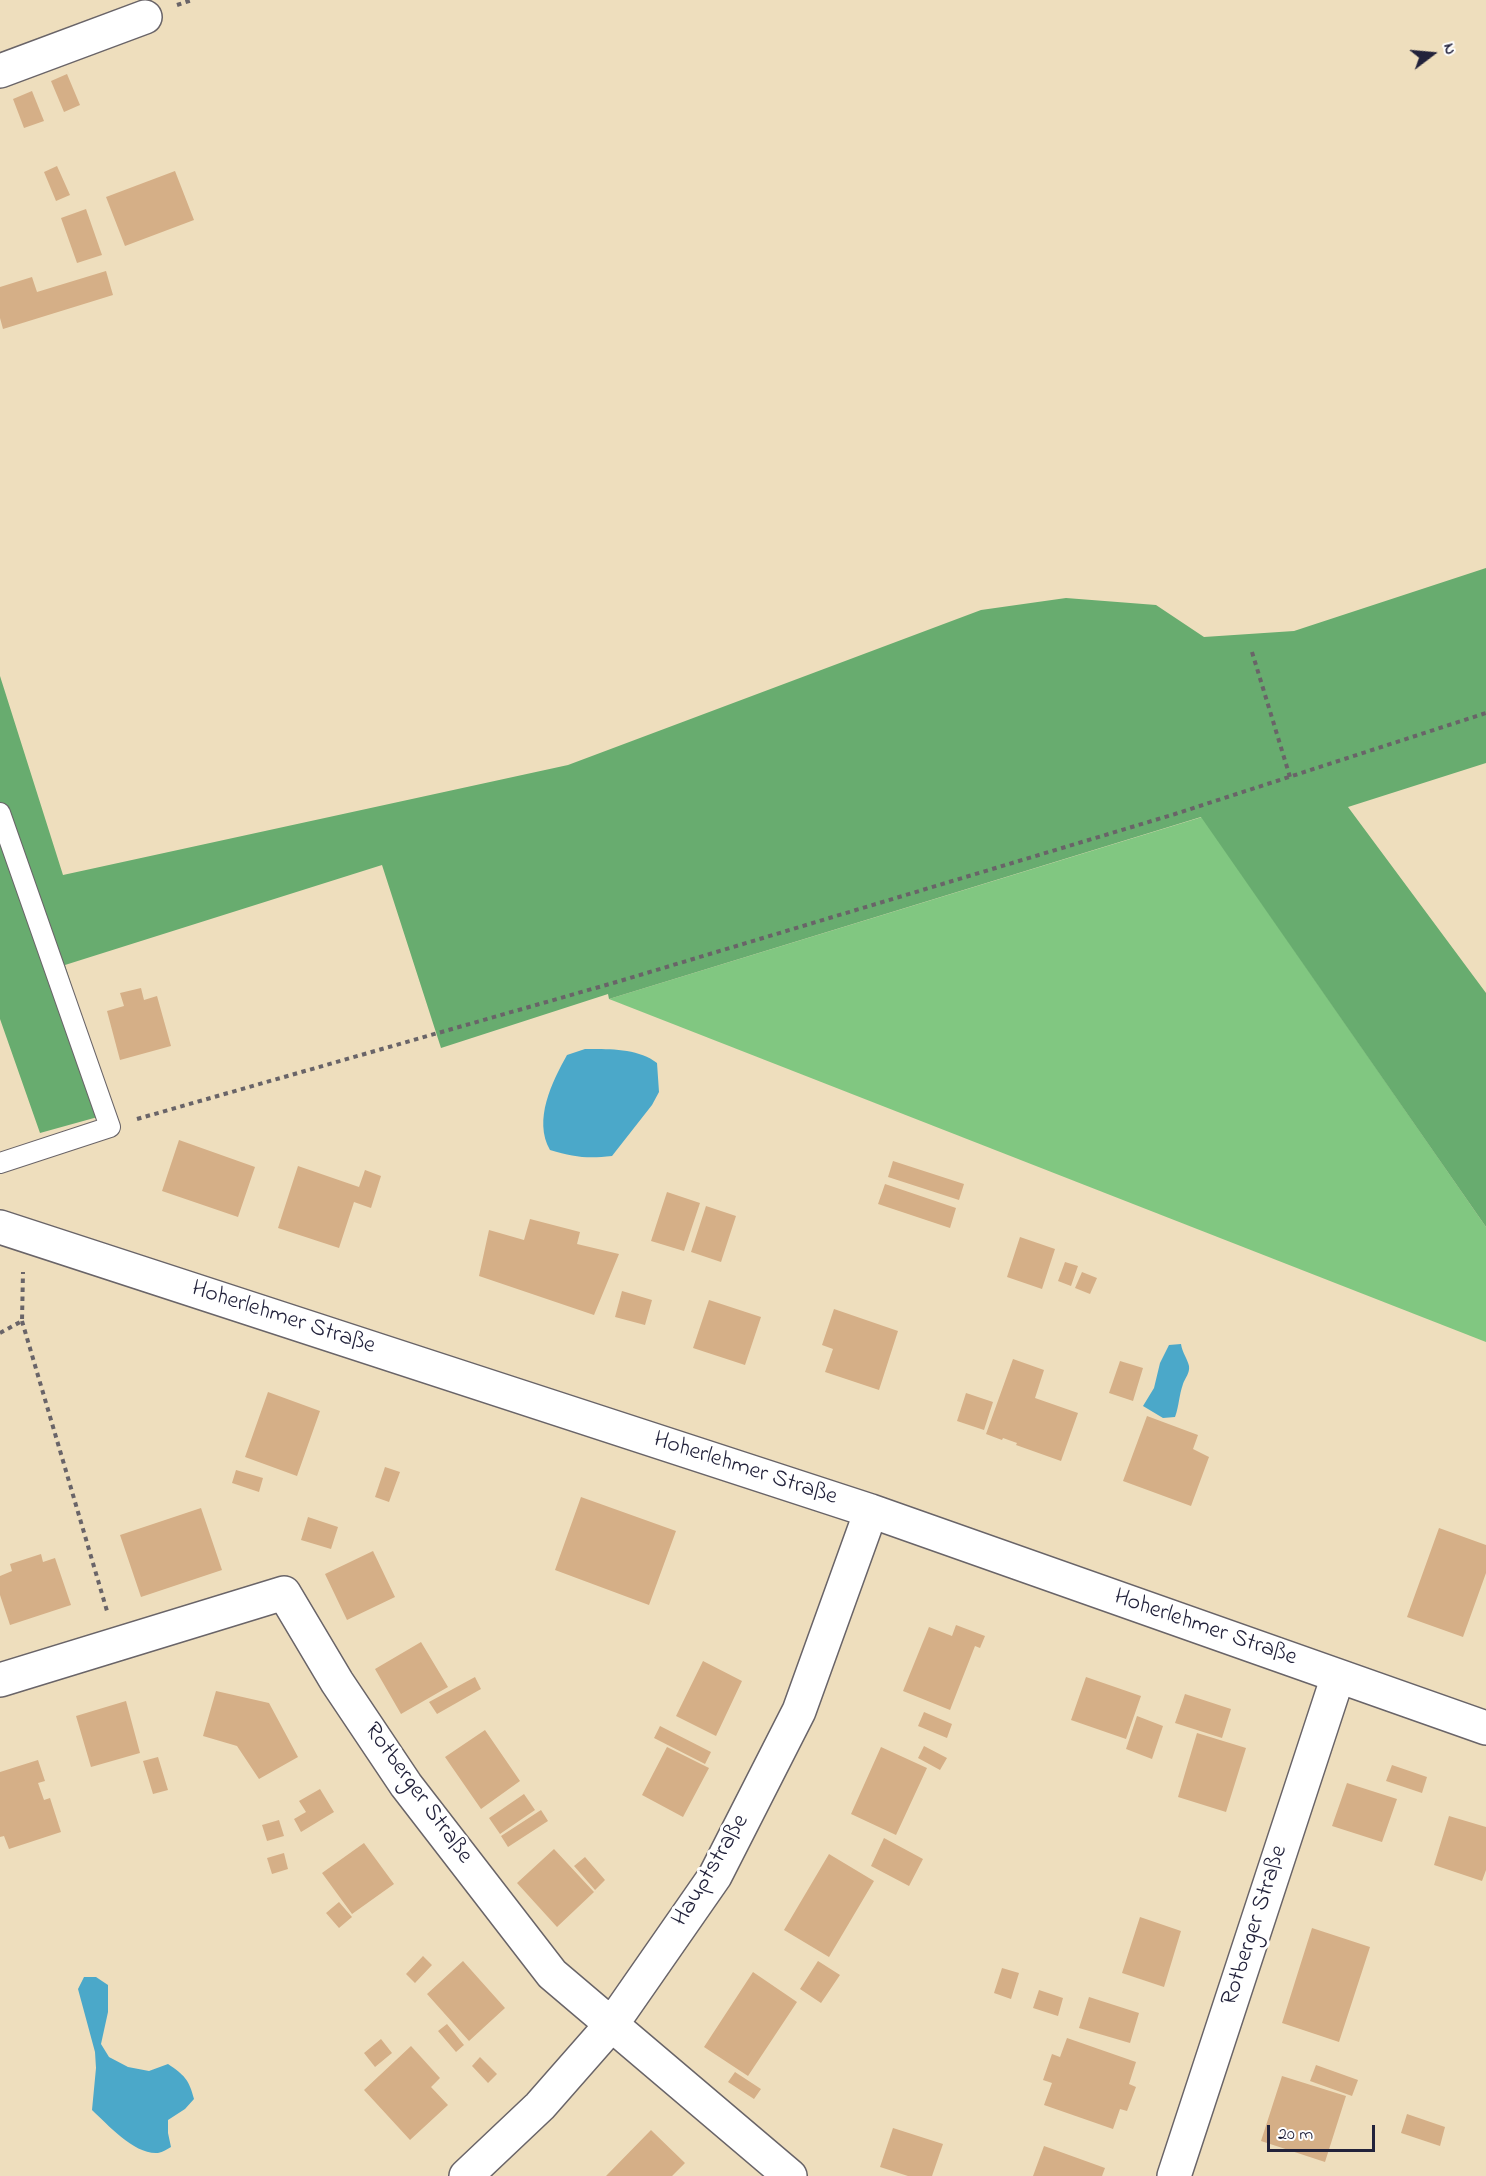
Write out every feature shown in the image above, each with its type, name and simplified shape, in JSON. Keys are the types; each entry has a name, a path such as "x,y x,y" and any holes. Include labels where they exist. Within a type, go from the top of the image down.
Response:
{"street":[{"path":"0,71 146,17"},
{"name":"Hoherlehmer Straße","path":"12,1231 871,1511 1486,1728"},
{"name":"Hauptstraße","path":"466,2176 540,2106 612,2024 715,1876 788,1732 808,1686 871,1511"},
{"name":"Rotberger Straße","path":"0,1680 284,1593 337,1682 406,1785 552,1974 790,2176"},
{"name":"Rotberger Straße","path":"1174,2176 1338,1676"}],"lane":[{"path":"0,813 110,1127 0,1163"}],"path":[{"path":"1252,652 1290,777"},
{"path":"110,1127 620,981 1163,818 1486,713"},
{"path":"12,1231 22,1321 117,1644"},
{"path":"0,1333 22,1321"}],"green space":[{"path":"1486,568 1486,763 1348,807 1486,993 1486,1227 1201,817 609,999 608,994 441,1048 382,865 65,965 112,1113 40,1133 0,1019 0,676 63,875 568,765 981,610 1066,598 1156,605 1204,637 1294,631"},
{"path":"1202,817 1486,1227 1486,1342 609,999"}],"water":[{"path":"585,1049 632,1052 657,1063 659,1092 652,1105 612,1156 574,1156 550,1150 545,1138 543,1126 546,1101 556,1077 567,1055"},
{"path":"1181,1344 1189,1371 1175,1417 1163,1418 1143,1406 1154,1388 1160,1363 1169,1345"},
{"path":"84,1977 96,1977 108,1985 108,2012 101,2044 109,2057 128,2067 149,2071 168,2064 188,2082 194,2099 185,2109 168,2120 171,2147 163,2151 149,2152 131,2144 92,2110 96,2068 95,2052 78,1989"}],"building":[{"path":"67,74 80,105 64,112 51,81"},
{"path":"32,91 44,121 24,128 13,99"},
{"path":"57,166 70,195 56,201 44,172"},
{"path":"175,171 194,220 125,246 106,197"},
{"path":"86,209 102,255 77,263 61,218"},
{"path":"106,271 113,295 3,329 0,318 0,287 32,277 37,292"},
{"path":"141,988 144,1000 157,996 171,1046 120,1060 107,1011 124,1006 120,993"},
{"path":"179,1140 255,1167 238,1217 162,1191"},
{"path":"893,1161 964,1184 959,1200 888,1177"},
{"path":"298,1166 359,1187 365,1170 381,1176 371,1208 354,1202 339,1248 278,1228"},
{"path":"885,1184 956,1208 950,1228 878,1204"},
{"path":"667,1192 700,1203 684,1251 651,1241"},
{"path":"706,1206 736,1216 721,1262 691,1252"},
{"path":"530,1219 580,1232 577,1244 619,1254 594,1315 479,1276 489,1230 524,1240"},
{"path":"1020,1237 1055,1249 1042,1289 1007,1277"},
{"path":"1065,1262 1078,1266 1071,1286 1058,1281"},
{"path":"1082,1272 1097,1278 1090,1294 1075,1288"},
{"path":"622,1291 652,1300 645,1325 615,1317"},
{"path":"709,1300 761,1317 745,1365 693,1348"},
{"path":"834,1309 898,1331 879,1390 825,1372 833,1349 822,1345"},
{"path":"1013,1359 1044,1370 1035,1398 1078,1413 1061,1461 1016,1445 1017,1443 986,1434"},
{"path":"1120,1361 1143,1368 1133,1401 1109,1393"},
{"path":"268,1392 320,1411 297,1476 245,1457"},
{"path":"966,1393 993,1402 984,1430 957,1421"},
{"path":"1147,1416 1198,1435 1193,1449 1209,1457 1191,1506 1123,1481"},
{"path":"385,1467 400,1472 389,1502 375,1497"},
{"path":"236,1470 263,1478 259,1492 232,1483"},
{"path":"581,1497 676,1531 649,1605 555,1570"},
{"path":"201,1508 222,1570 141,1597 120,1535"},
{"path":"308,1517 338,1527 331,1549 301,1540"},
{"path":"1439,1528 1486,1545 1486,1573 1463,1637 1407,1617"},
{"path":"373,1551 395,1597 347,1620 325,1574"},
{"path":"41,1554 43,1562 55,1558 71,1605 10,1625 0,1595 0,1576 12,1571 10,1564"},
{"path":"956,1625 985,1636 980,1648 975,1646 950,1710 903,1691 929,1627 952,1636"},
{"path":"421,1642 448,1687 401,1714 375,1669"},
{"path":"703,1661 742,1681 716,1736 676,1716"},
{"path":"475,1677 481,1689 437,1714 429,1702"},
{"path":"1086,1677 1141,1696 1126,1739 1071,1720"},
{"path":"216,1691 269,1703 298,1757 259,1779 237,1746 203,1736"},
{"path":"1185,1694 1231,1709 1222,1738 1175,1723"},
{"path":"126,1701 140,1753 91,1767 76,1716"},
{"path":"924,1712 952,1724 947,1738 918,1726"},
{"path":"1137,1716 1163,1726 1152,1759 1126,1749"},
{"path":"660,1726 711,1752 705,1764 654,1738"},
{"path":"485,1730 520,1781 481,1809 445,1757"},
{"path":"1197,1733 1246,1748 1226,1812 1178,1797"},
{"path":"924,1746 947,1758 940,1770 918,1758"},
{"path":"667,1747 709,1768 683,1817 642,1795"},
{"path":"881,1747 927,1768 896,1835 851,1814"},
{"path":"158,1757 168,1790 153,1794 143,1761"},
{"path":"38,1760 45,1781 38,1783 44,1800 50,1798 61,1832 9,1849 4,1836 0,1837 0,1772"},
{"path":"1392,1765 1427,1777 1422,1793 1386,1781"},
{"path":"1347,1783 1397,1799 1382,1842 1332,1826"},
{"path":"320,1789 334,1812 301,1832 294,1819 306,1812 299,1801"},
{"path":"524,1794 535,1810 500,1834 489,1818"},
{"path":"541,1810 548,1821 508,1847 501,1836"},
{"path":"1449,1816 1486,1827 1486,1870 1482,1881 1434,1865"},
{"path":"279,1820 284,1836 267,1841 262,1825"},
{"path":"884,1838 923,1859 909,1886 871,1866"},
{"path":"364,1843 394,1884 352,1914 322,1873"},
{"path":"554,1849 594,1892 557,1927 517,1883"},
{"path":"284,1853 288,1869 272,1874 267,1858"},
{"path":"829,1854 874,1881 829,1957 784,1930"},
{"path":"585,1857 605,1880 595,1890 574,1866"},
{"path":"339,1902 352,1917 339,1928 326,1913"},
{"path":"1140,1917 1181,1931 1164,1987 1122,1973"},
{"path":"1312,1928 1370,1947 1339,2042 1282,2023"},
{"path":"423,1956 432,1965 415,1983 406,1974"},
{"path":"463,1961 505,2008 469,2041 427,1994"},
{"path":"818,1961 840,1975 821,2003 800,1989"},
{"path":"1002,1968 1019,1973 1011,1999 994,1993"},
{"path":"753,1972 797,2002 748,2076 704,2047"},
{"path":"1039,1990 1063,1998 1058,2016 1033,2008"},
{"path":"1089,1997 1139,2013 1130,2043 1079,2028"},
{"path":"447,2024 464,2045 456,2052 438,2031"},
{"path":"1067,2038 1136,2062 1129,2084 1136,2087 1127,2111 1120,2109 1113,2129 1044,2105 1052,2083 1043,2080 1052,2054 1060,2057"},
{"path":"381,2039 392,2053 375,2067 364,2053"},
{"path":"411,2046 440,2078 431,2087 448,2105 410,2140 364,2090"},
{"path":"480,2057 497,2074 488,2083 472,2066"},
{"path":"1316,2065 1358,2080 1352,2096 1310,2081"},
{"path":"735,2072 761,2089 754,2099 728,2082"},
{"path":"1282,2076 1346,2096 1325,2162 1261,2141"},
{"path":"1407,2114 1445,2127 1440,2146 1401,2133"},
{"path":"893,2128 943,2144 932,2176 908,2176 880,2167"},
{"path":"651,2130 685,2163 672,2176 606,2176"},
{"path":"1044,2146 1105,2168 1102,2176 1033,2176"}]}
